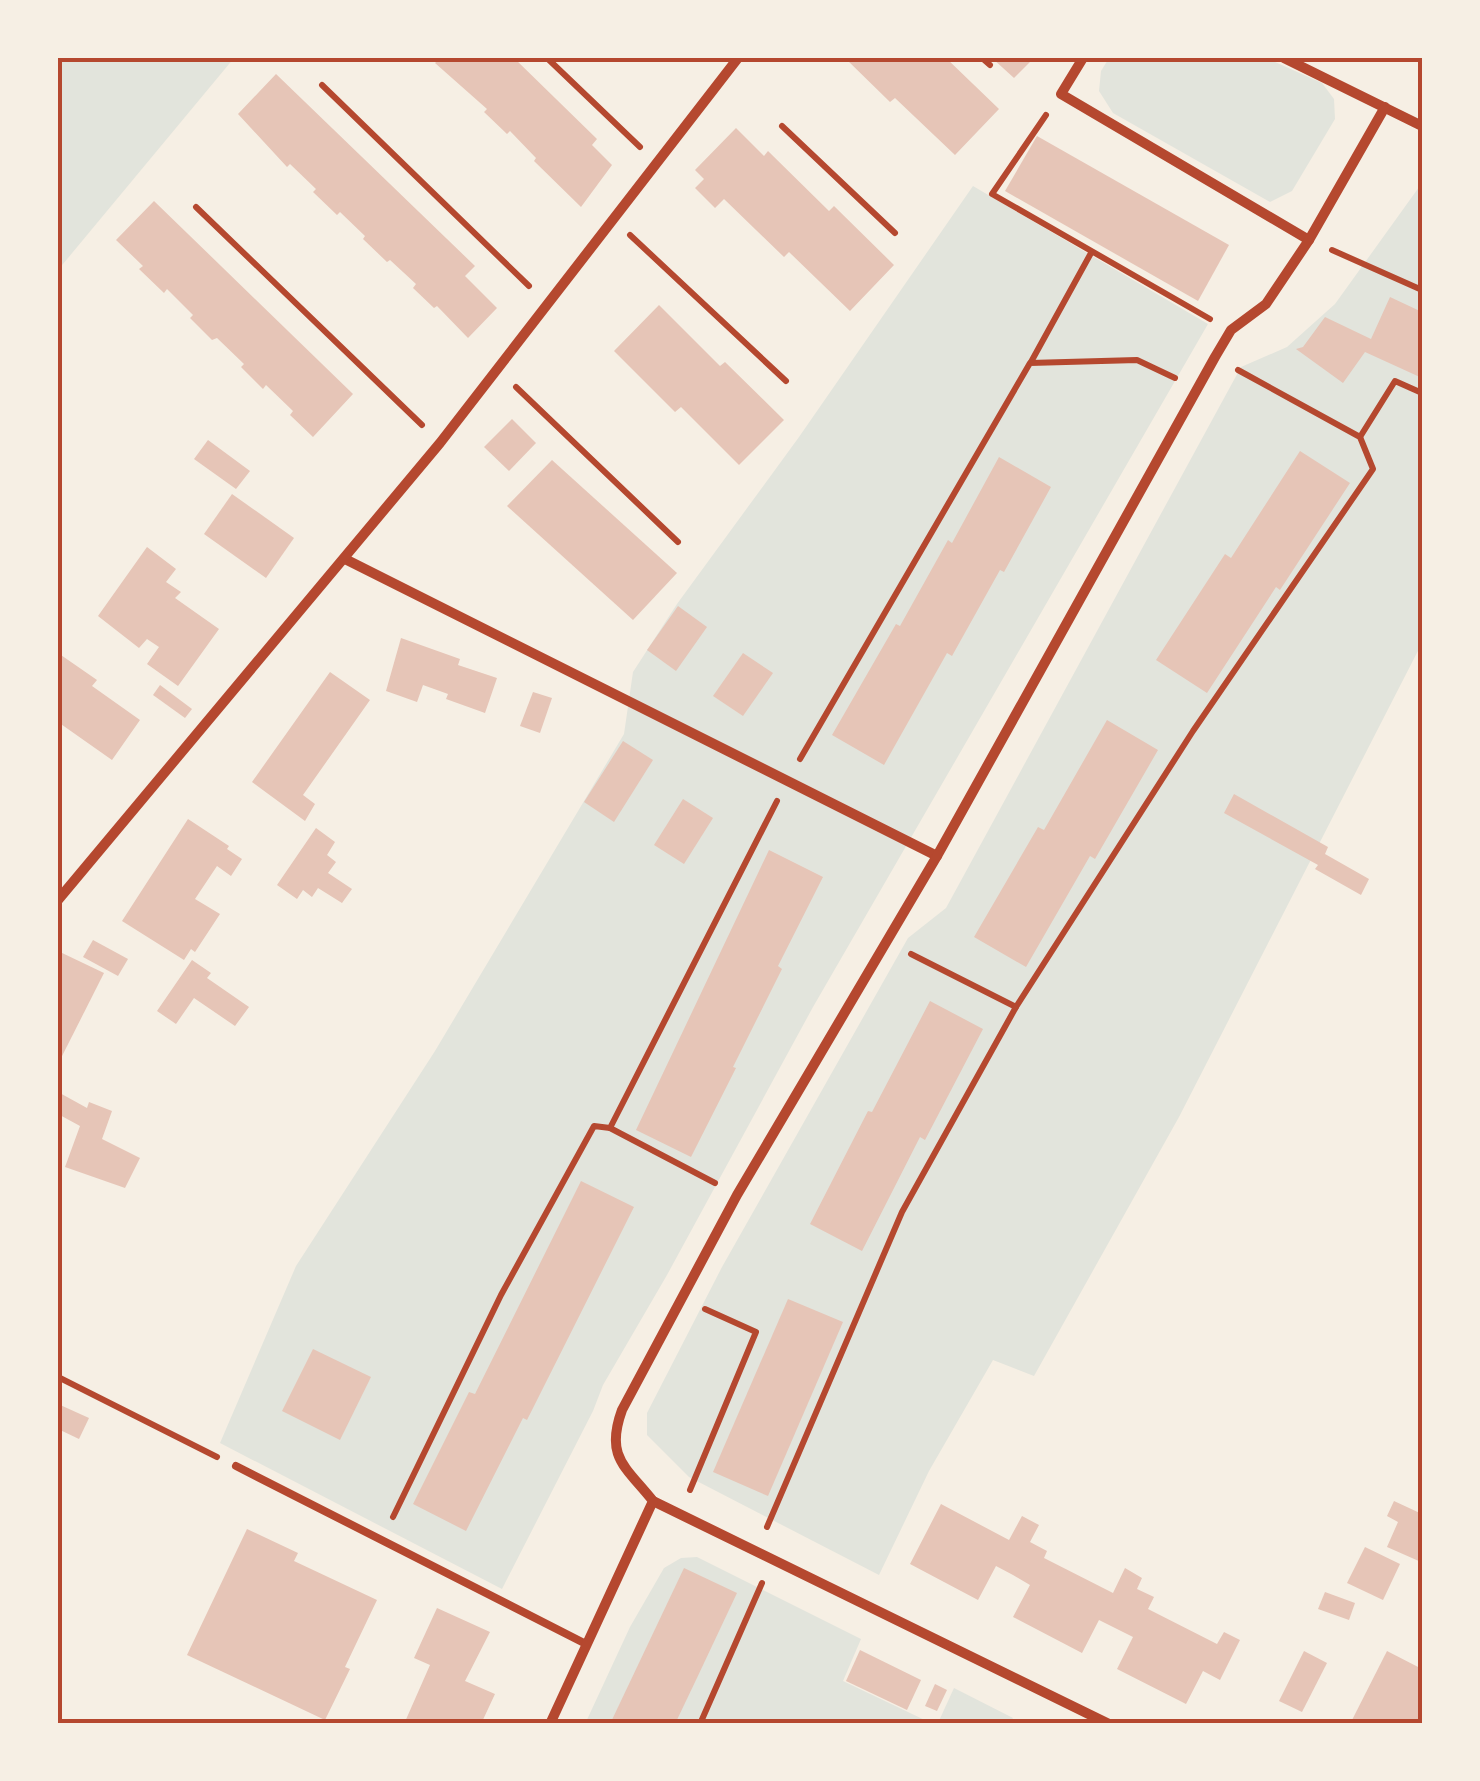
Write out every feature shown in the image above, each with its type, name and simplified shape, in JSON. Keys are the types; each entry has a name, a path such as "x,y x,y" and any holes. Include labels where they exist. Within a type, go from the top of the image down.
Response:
{"street":[{"path":"58,900 440,443 738,58"},
{"path":"1083,58 1062,94 1309,240"},
{"path":"1284,58 1422,126"},
{"path":"1109,1724 653,1500 618,1457 614,1434 622,1410 737,1196 938,856 1215,357 1231,330 1266,304 1309,240 1385,107"},
{"path":"344,558 938,856"},
{"path":"550,1724 653,1500"}],"lane":[{"path":"236,1466 586,1644"}],"path":[{"path":"547,58 658,164"},
{"path":"982,58 990,65"},
{"path":"322,85 549,305"},
{"path":"1062,94 992,194 1231,330"},
{"path":"782,126 896,233"},
{"path":"196,207 440,443"},
{"path":"615,221 786,381"},
{"path":"1309,240 1422,290"},
{"path":"610,1128 788,780 1091,253"},
{"path":"757,1551 902,1212 1016,1008 1193,731 1373,468 1360,436 1215,357"},
{"path":"1030,363 1137,360 1197,388"},
{"path":"497,369 678,542"},
{"path":"1360,436 1396,381 1422,393"},
{"path":"886,941 1016,1008"},
{"path":"382,1541 520,1261 594,1126 610,1128 737,1196"},
{"path":"681,1298 756,1332 698,1470"},
{"path":"58,1376 236,1466"},
{"path":"700,1724 772,1558"}],"shaded area":[{"path":"58,58 234,58 58,270"},
{"path":"1109,58 1266,58 1322,83 1334,99 1335,119 1292,191 1270,202 1113,113 1099,91 1101,71"},
{"path":"1422,183 1422,643 1179,1117 1034,1376 993,1360 929,1471 879,1575 689,1477 647,1435 647,1413 722,1267 908,938 946,908 1241,367 1287,347 1335,304"},
{"path":"973,186 1208,324 813,1007 603,1385 502,1589 220,1443 296,1266 435,1051 624,734 633,672"},
{"path":"697,1557 861,1639 843,1681 931,1723 585,1724 630,1627 664,1568 681,1558"},
{"path":"954,1688 1013,1718 1010,1723 938,1723"}],"building":[{"path":"435,58 514,58 597,139 592,145 612,165 581,207 510,131 507,134 484,112 487,109 435,63"},
{"path":"845,58 946,58 999,109 955,155 895,98 890,102"},
{"path":"992,58 1034,58 1014,78"},
{"path":"276,74 475,266 465,276 497,308 468,338 413,288 416,284 363,239 365,236 340,212 337,215 313,192 316,189 290,164 287,167 238,114"},
{"path":"736,128 764,156 768,151 829,211 834,206 894,265 850,311 789,252 784,257 724,199 715,208 695,188 704,179 695,170"},
{"path":"1037,136 1229,245 1198,301 1005,191"},
{"path":"154,201 353,394 313,437 290,415 293,411 266,385 263,389 217,338 212,340 167,289 164,293 139,269 143,266 116,240"},
{"path":"1390,297 1422,312 1422,378 1365,352 1343,383 1296,349 1303,347 1325,317 1371,339"},
{"path":"659,305 720,366 725,362 784,420 739,465 681,407 675,412 614,351"},
{"path":"512,419 536,443 509,471 484,447"},
{"path":"208,440 250,471 236,489 194,459"},
{"path":"1300,451 1350,483 1207,693 1156,660 1225,554 1231,558"},
{"path":"999,457 1051,487 952,656 947,653 884,765 832,735 948,540 952,543"},
{"path":"552,460 677,573 633,620 507,506"},
{"path":"232,494 294,538 266,578 204,534"},
{"path":"147,547 176,569 166,582 181,592 175,598 219,629 178,686 147,664 159,647 147,639 139,648 98,616"},
{"path":"678,606 707,627 676,671 647,650"},
{"path":"401,638 460,659 458,665 497,678 485,713 446,699 448,694 423,685 417,702 386,691"},
{"path":"58,653 97,680 92,686 140,720 112,760 58,722"},
{"path":"743,653 773,673 743,716 713,696"},
{"path":"330,672 370,700 303,795 315,804 305,821 252,782"},
{"path":"160,685 192,709 185,718 153,695"},
{"path":"533,692 552,698 540,733 520,726"},
{"path":"1107,720 1158,750 1095,859 1090,856 1026,967 974,937 1038,827 1044,830"},
{"path":"623,741 653,760 614,822 584,802"},
{"path":"1234,794 1328,847 1325,854 1369,879 1361,895 1315,869 1318,865 1224,813"},
{"path":"683,799 713,818 684,864 654,845"},
{"path":"188,819 242,859 231,876 217,866 195,899 220,914 195,952 191,949 184,960 122,921"},
{"path":"316,828 335,842 327,855 336,862 328,873 352,889 342,903 318,888 312,897 303,890 297,899 277,885"},
{"path":"769,850 823,877 691,1157 636,1130"},
{"path":"93,940 128,959 118,976 83,957"},
{"path":"60,952 104,973 58,1064 58,956"},
{"path":"192,960 211,973 207,978 249,1007 235,1026 194,998 176,1024 157,1011"},
{"path":"930,1001 983,1029 925,1140 920,1137 862,1251 810,1224"},
{"path":"58,1092 87,1108 89,1102 112,1111 102,1139 140,1158 125,1188 65,1167 80,1126 58,1114"},
{"path":"581,1181 634,1207 527,1420 523,1418 466,1531 413,1504 469,1392 475,1394"},
{"path":"788,1299 843,1322 768,1496 713,1472"},
{"path":"313,1349 371,1377 340,1440 282,1411"},
{"path":"58,1404 89,1418 79,1439 58,1429"},
{"path":"1394,1501 1422,1514 1421,1562 1387,1547 1398,1522 1387,1516"},
{"path":"941,1504 1009,1540 1022,1516 1039,1525 1030,1542 1047,1551 1044,1558 1113,1593 1125,1568 1142,1578 1137,1589 1154,1597 1148,1609 1217,1644 1224,1632 1240,1640 1220,1680 1203,1671 1186,1704 1117,1669 1133,1637 1099,1620 1082,1653 1013,1617 1030,1585 996,1566 978,1600 910,1564"},
{"path":"247,1529 298,1553 294,1561 377,1600 325,1720 187,1655"},
{"path":"1365,1547 1400,1564 1383,1600 1347,1583"},
{"path":"684,1568 737,1593 696,1680 675,1724 610,1724"},
{"path":"1325,1592 1355,1603 1349,1620 1318,1609"},
{"path":"437,1608 490,1632 465,1681 495,1694 481,1724 404,1724 430,1665 414,1658"},
{"path":"860,1650 921,1680 907,1710 846,1681"},
{"path":"1304,1651 1327,1663 1302,1712 1279,1701"},
{"path":"1387,1651 1422,1669 1422,1724 1350,1724"},
{"path":"935,1684 947,1690 937,1711 925,1706"}]}
